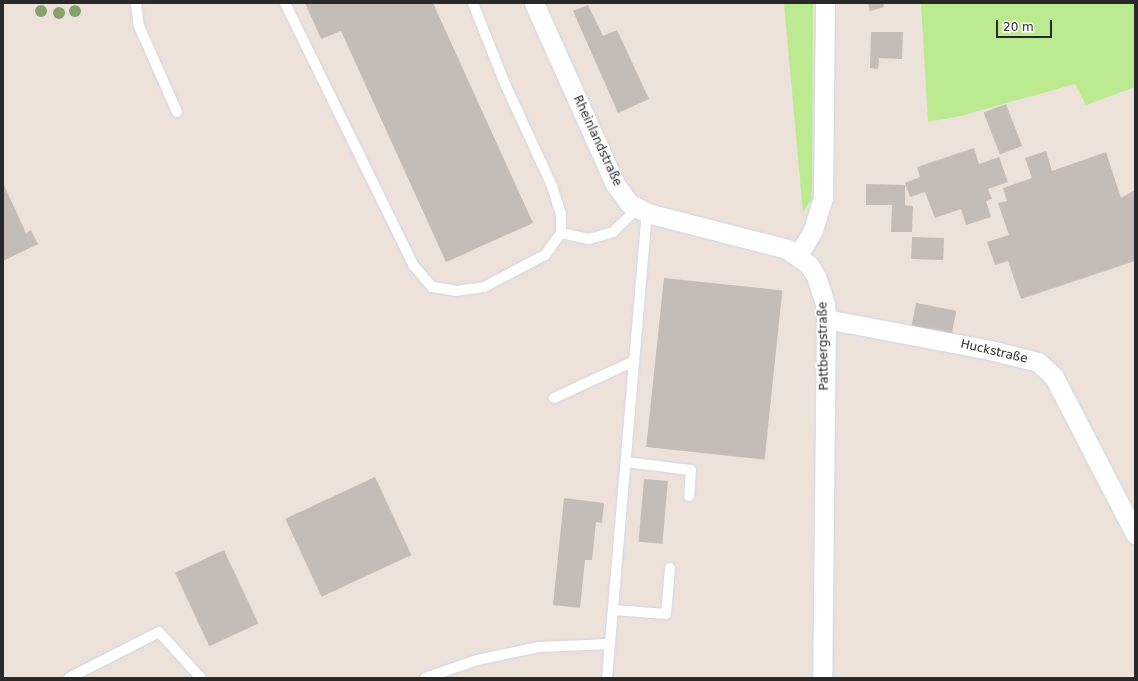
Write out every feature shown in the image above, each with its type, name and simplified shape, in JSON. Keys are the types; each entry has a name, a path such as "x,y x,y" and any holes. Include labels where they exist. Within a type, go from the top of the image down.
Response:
{"street":[{"name":"Rheinlandstraße","path":"534,3 615,184 630,203 642,211 774,244 798,256"},
{"path":"798,256 813,230 823,198 825,3"},
{"name":"Pattbergstraße","path":"798,256 816,276 825,303 826,319 822,678"},
{"name":"Huckstraße","path":"826,319 990,350 1038,362 1054,377 1135,534"}],"lane":[{"path":"136,3 139,26 177,112"},
{"path":"285,3 414,266 432,287 456,291 484,287 545,255 562,233 561,214 552,186 505,84 473,3"},
{"path":"562,233 589,239 613,232 642,211"},
{"path":"607,678 634,361 642,211"},
{"path":"554,398 634,361"},
{"path":"626,462 691,470 689,496"},
{"path":"613,610 666,614 670,568"},
{"path":"69,678 160,632 201,678"},
{"path":"425,678 477,660 539,648 610,644"}],"green space":[{"path":"784,3 813,3 812,189 811,199 803,213"},
{"path":"921,3 1135,3 1135,87 1086,105 1075,84 960,116 928,122"}],"building":[{"path":"305,3 433,3 533,223 446,262 341,31 321,39"},
{"path":"868,3 883,3 884,7 870,11"},
{"path":"588,5 603,36 617,30 649,99 618,113 573,11"},
{"path":"871,32 903,32 902,59 879,58 878,69 870,68"},
{"path":"1006,104 1022,146 1000,155 984,113"},
{"path":"974,148 979,164 999,157 1008,182 988,189 992,199 986,201 991,217 966,225 961,209 935,218 925,192 910,197 905,183 920,177 917,167"},
{"path":"1046,151 1052,171 1106,152 1121,198 1135,190 1135,261 1021,299 1008,261 995,265 987,242 1009,235 998,203 1007,201 1003,188 1032,178 1025,158"},
{"path":"3,183 26,233 31,230 38,244 3,261"},
{"path":"866,184 905,185 905,205 913,206 912,232 891,232 892,205 866,205"},
{"path":"912,237 944,238 943,260 911,259"},
{"path":"664,278 782,290 765,460 646,447"},
{"path":"916,303 956,311 952,334 911,327"},
{"path":"375,477 411,555 322,597 285,519"},
{"path":"644,479 668,481 662,544 639,542"},
{"path":"564,498 604,503 602,523 596,522 592,560 585,560 580,608 553,605"},
{"path":"224,550 258,623 209,646 175,573"}]}
